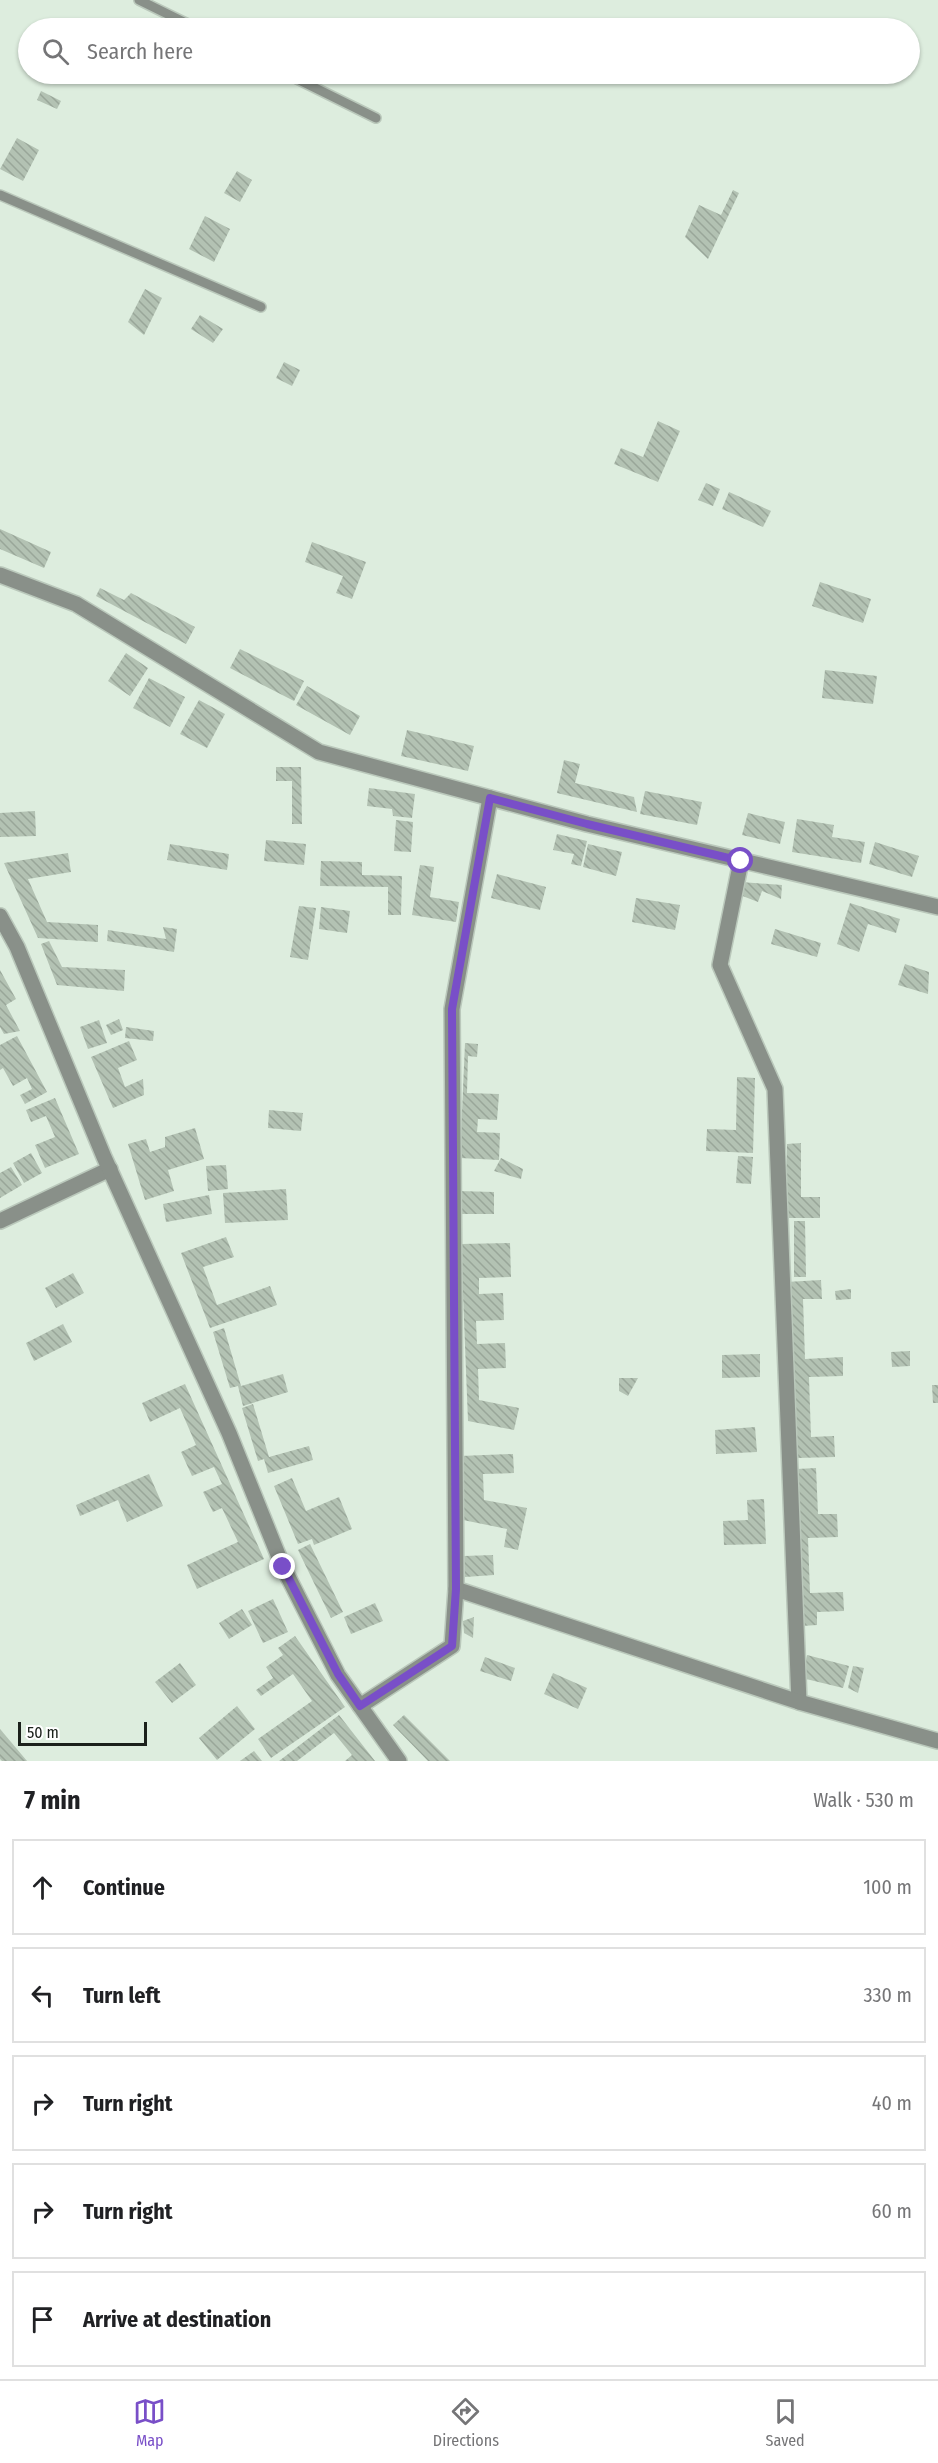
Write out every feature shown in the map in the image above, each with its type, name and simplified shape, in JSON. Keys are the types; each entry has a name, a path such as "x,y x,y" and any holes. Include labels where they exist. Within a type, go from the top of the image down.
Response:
{"street":[{"path":"0,575 75,604 319,752 587,824 938,907"},
{"path":"360,1706 452,1646 456,1589 452,1009 490,798"},
{"path":"741,861 720,965 775,1089 798,1702"},
{"path":"0,916 17,947 110,1169 228,1433 283,1567 338,1674 395,1759"},
{"path":"0,1221 110,1169"},
{"path":"456,1589 798,1702 938,1741"}],"lane":[{"path":"139,0 176,18"},
{"path":"307,84 376,118"},
{"path":"0,195 261,307"}],"building":[{"path":"41,91 61,101 57,109 37,100"},
{"path":"17,138 39,150 23,181 0,169"},
{"path":"237,171 252,180 240,202 224,193"},
{"path":"733,190 739,193 708,259 685,237 699,205 721,215"},
{"path":"205,216 230,229 214,262 189,249"},
{"path":"145,289 162,298 144,335 128,322"},
{"path":"200,315 223,329 213,343 191,329"},
{"path":"284,362 300,370 292,386 276,378"},
{"path":"658,421 680,431 658,482 614,464 621,448 643,457"},
{"path":"706,483 720,489 713,506 698,500"},
{"path":"729,492 771,511 763,527 722,509"},
{"path":"0,529 51,552 44,568 0,549"},
{"path":"312,542 366,562 352,599 336,593 343,576 305,562"},
{"path":"820,582 871,599 863,623 812,606"},
{"path":"100,588 124,600 131,593 195,627 186,644 96,596"},
{"path":"240,649 304,681 294,701 230,668"},
{"path":"126,653 148,668 130,696 108,681"},
{"path":"825,670 877,676 873,704 822,698"},
{"path":"149,678 185,697 170,727 133,708"},
{"path":"307,686 360,716 350,735 296,705"},
{"path":"199,700 225,714 207,748 180,734"},
{"path":"407,730 474,746 468,771 401,756"},
{"path":"564,760 580,764 575,783 634,797 637,812 557,793"},
{"path":"276,767 301,767 302,824 292,824 292,781 276,781"},
{"path":"369,788 415,794 412,818 393,816 392,809 367,806"},
{"path":"645,791 702,802 697,825 640,814"},
{"path":"35,811 36,836 0,837 0,813"},
{"path":"748,813 785,822 780,844 742,835"},
{"path":"797,819 834,825 832,837 865,842 861,863 792,852"},
{"path":"396,820 413,822 411,852 394,851"},
{"path":"557,834 587,841 581,866 571,864 574,854 553,850"},
{"path":"266,840 306,844 304,865 264,861"},
{"path":"875,842 919,856 912,877 869,864"},
{"path":"170,844 229,854 227,870 167,860"},
{"path":"588,844 622,852 616,876 583,867"},
{"path":"68,853 71,872 28,879 47,922 98,925 98,942 38,938 4,863"},
{"path":"321,861 362,862 362,875 402,876 401,915 388,915 388,887 320,886"},
{"path":"420,865 434,867 430,897 459,902 456,922 412,915"},
{"path":"497,874 546,887 540,910 491,898"},
{"path":"741,882 782,885 781,899 762,891 758,902 740,895"},
{"path":"636,898 680,905 675,930 632,922"},
{"path":"850,903 900,919 896,933 868,924 859,952 837,944"},
{"path":"299,906 316,908 308,960 290,957"},
{"path":"321,907 350,911 347,933 319,929"},
{"path":"163,927 177,929 174,952 107,941 108,930 166,939"},
{"path":"775,929 821,943 817,957 771,944"},
{"path":"49,941 62,967 125,970 124,991 57,985 41,944"},
{"path":"905,964 929,972 928,994 898,985"},
{"path":"0,970 16,999 6,1005 20,1031 4,1034 0,1027"},
{"path":"119,1019 123,1030 111,1035 106,1025"},
{"path":"99,1020 107,1043 88,1049 80,1027"},
{"path":"126,1027 154,1031 153,1041 125,1038"},
{"path":"17,1036 47,1092 25,1104 20,1095 32,1089 27,1078 13,1086 3,1068 0,1070 0,1045"},
{"path":"129,1041 137,1060 118,1068 125,1087 143,1079 144,1095 113,1108 91,1057"},
{"path":"465,1043 478,1044 477,1057 468,1056 467,1093 499,1094 497,1120 478,1119 477,1132 500,1133 499,1160 460,1158"},
{"path":"737,1077 755,1078 753,1153 706,1151 707,1129 736,1130"},
{"path":"55,1098 79,1154 45,1168 35,1145 55,1137 46,1116 31,1122 26,1110"},
{"path":"269,1110 303,1113 301,1131 268,1128"},
{"path":"195,1128 204,1159 168,1170 174,1191 145,1200 128,1144 146,1139 150,1152 165,1147 165,1137"},
{"path":"801,1143 801,1197 820,1197 820,1218 787,1218 787,1144"},
{"path":"31,1153 42,1173 24,1183 13,1163"},
{"path":"738,1156 753,1157 751,1184 736,1183"},
{"path":"501,1158 523,1169 521,1179 494,1171"},
{"path":"226,1165 228,1189 208,1191 206,1166"},
{"path":"11,1167 22,1185 0,1198 0,1173"},
{"path":"286,1189 288,1220 225,1223 223,1193"},
{"path":"458,1191 494,1192 494,1214 459,1214"},
{"path":"209,1195 212,1214 166,1222 163,1204"},
{"path":"794,1221 805,1221 806,1277 794,1277"},
{"path":"226,1237 234,1257 203,1267 217,1305 270,1286 277,1305 210,1328 181,1253"},
{"path":"510,1243 511,1277 479,1278 479,1294 503,1293 504,1320 476,1321 477,1344 505,1343 506,1368 478,1369 479,1400 519,1408 514,1430 468,1421 461,1244"},
{"path":"73,1273 84,1293 56,1308 45,1288"},
{"path":"821,1280 822,1299 803,1299 805,1359 843,1357 843,1376 809,1377 811,1437 834,1436 835,1457 797,1458 786,1282"},
{"path":"851,1289 851,1299 836,1300 835,1291"},
{"path":"63,1324 72,1342 34,1361 26,1343"},
{"path":"224,1328 241,1386 283,1374 288,1392 243,1406 238,1386 230,1388 213,1332"},
{"path":"910,1351 910,1366 892,1367 891,1352"},
{"path":"760,1354 760,1377 722,1378 722,1355"},
{"path":"619,1378 638,1378 628,1396 619,1391"},
{"path":"185,1384 264,1559 197,1589 187,1565 238,1542 222,1508 213,1512 203,1492 222,1484 214,1467 192,1476 181,1452 196,1445 180,1408 150,1422 142,1403"},
{"path":"932,1385 938,1385 938,1403 933,1403"},
{"path":"253,1404 269,1457 309,1446 313,1460 268,1473 264,1459 258,1461 242,1408"},
{"path":"755,1427 757,1452 716,1454 715,1430"},
{"path":"513,1454 514,1473 483,1474 484,1500 527,1508 518,1550 504,1547 507,1529 463,1520 460,1456"},
{"path":"816,1468 818,1514 837,1514 838,1537 808,1538 810,1593 843,1592 844,1611 817,1612 817,1625 802,1626 797,1469"},
{"path":"149,1474 163,1506 127,1522 118,1500 80,1516 76,1505"},
{"path":"292,1478 306,1511 339,1497 352,1529 314,1545 312,1539 298,1544 274,1486"},
{"path":"764,1499 766,1544 724,1545 723,1521 748,1520 747,1500"},
{"path":"310,1544 343,1612 331,1618 298,1550"},
{"path":"493,1555 494,1575 465,1577 464,1556"},
{"path":"273,1599 288,1632 263,1643 248,1611"},
{"path":"375,1603 383,1621 351,1634 344,1617"},
{"path":"242,1609 252,1625 229,1639 219,1623"},
{"path":"474,1617 473,1638 464,1633 463,1621"},
{"path":"295,1636 345,1707 271,1758 258,1739 312,1701 293,1674 261,1696 256,1690 273,1678 266,1667 283,1655 278,1648"},
{"path":"807,1655 849,1666 843,1688 802,1678"},
{"path":"485,1657 515,1668 511,1681 480,1671"},
{"path":"180,1663 196,1685 172,1703 155,1682"},
{"path":"853,1666 864,1668 858,1693 848,1688"},
{"path":"553,1673 587,1688 578,1709 544,1694"},
{"path":"237,1706 255,1729 217,1760 199,1738"},
{"path":"339,1715 375,1761 345,1761 352,1755 334,1733 297,1761 279,1761"},
{"path":"404,1715 450,1761 428,1761 393,1725"},
{"path":"0,1729 27,1761 2,1761 0,1759"},
{"path":"254,1751 262,1761 240,1761"}],"route":[{"path":"283,1567 338,1674 360,1706 452,1646 456,1589 452,1009 490,798 741,861"}]}
